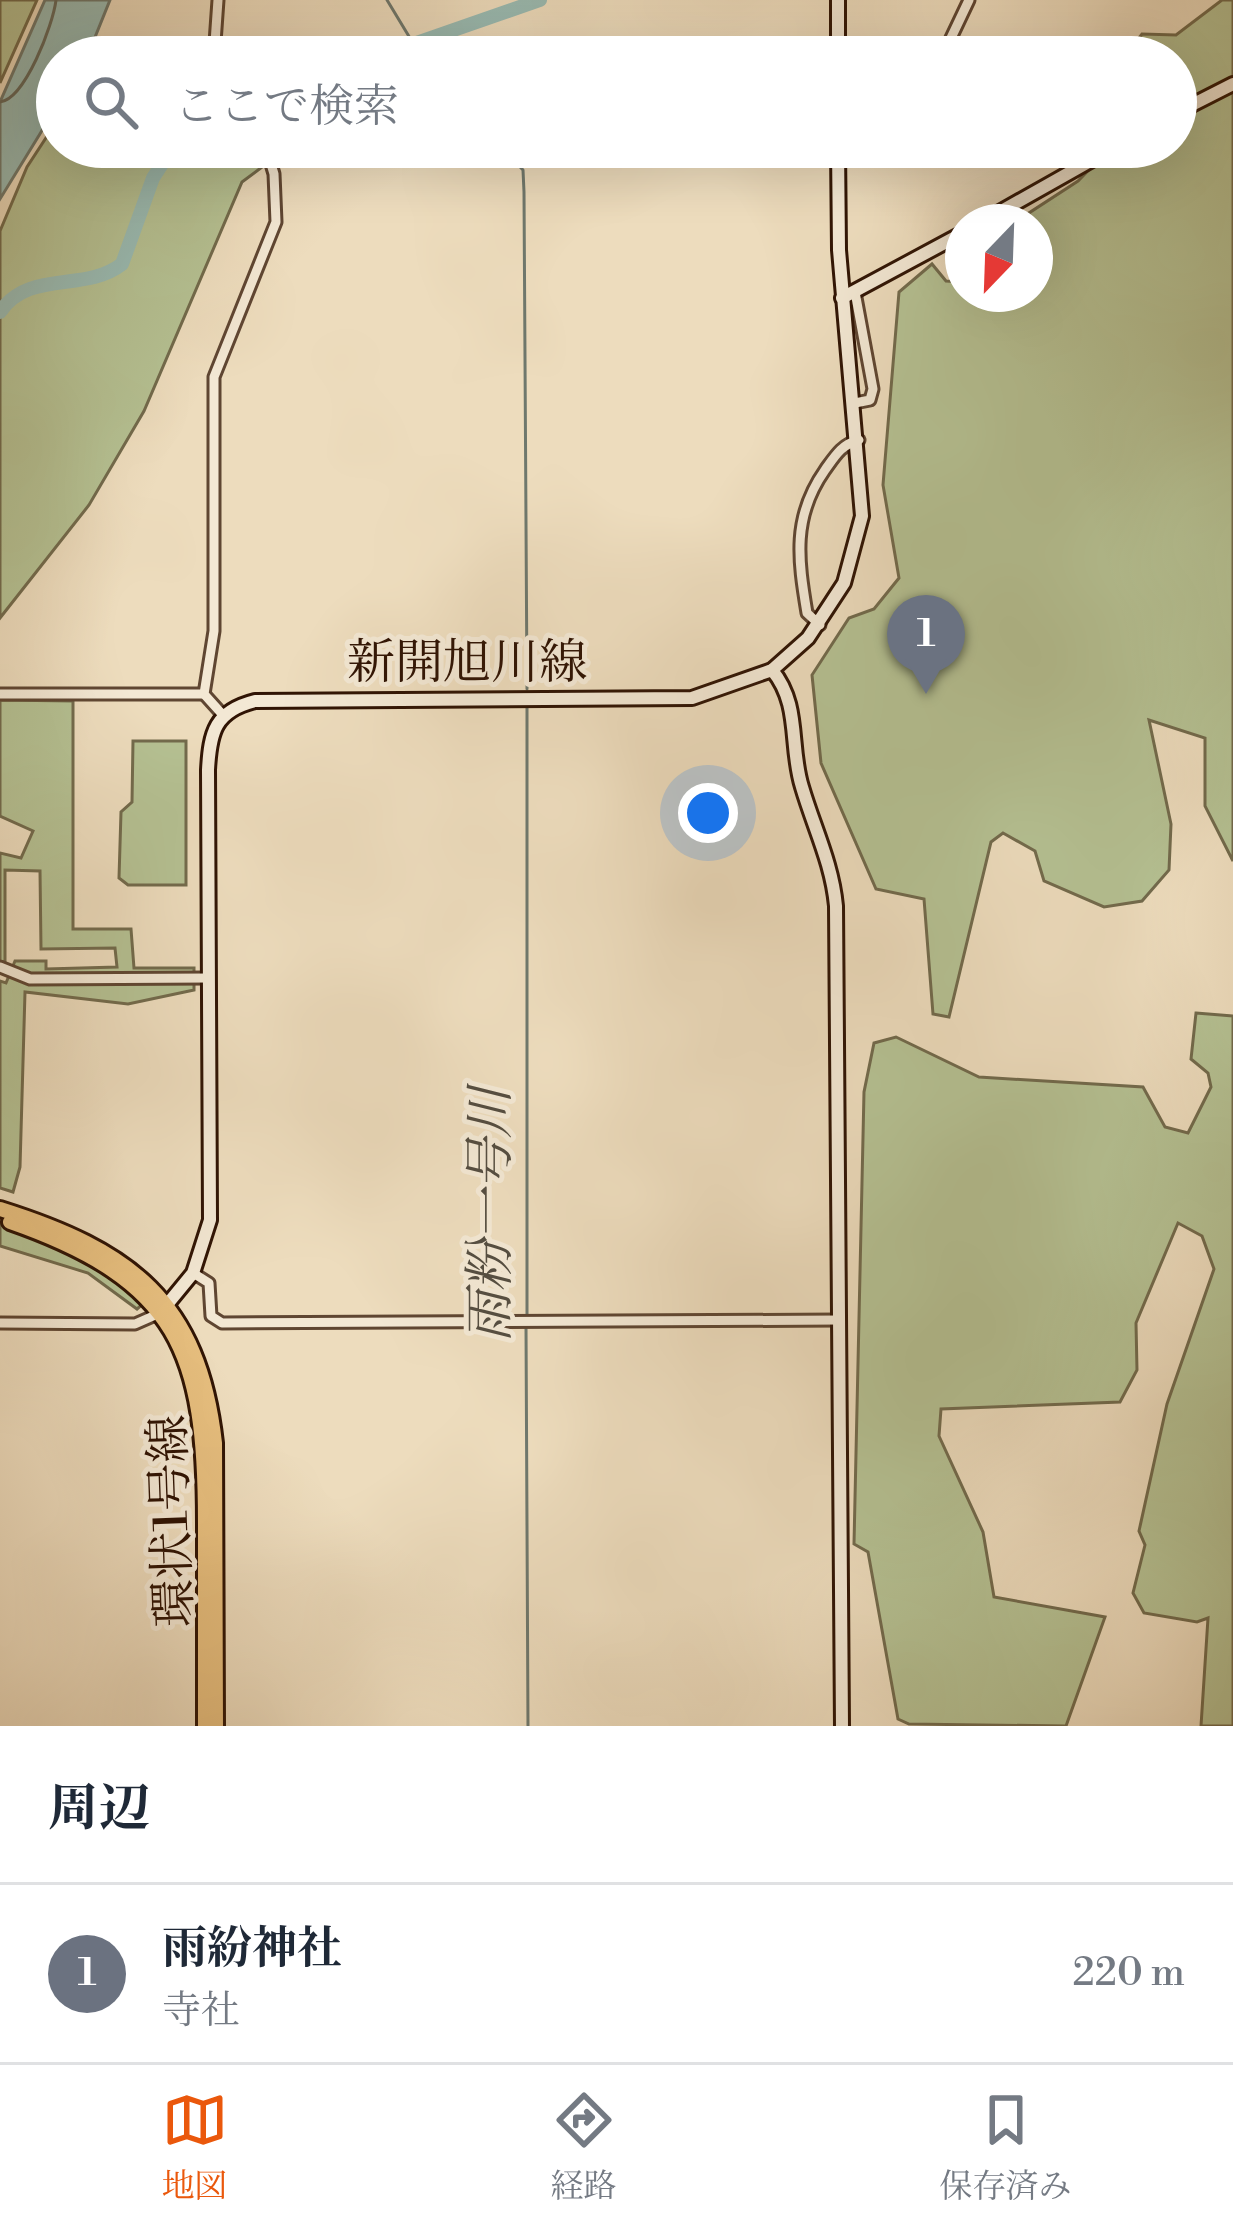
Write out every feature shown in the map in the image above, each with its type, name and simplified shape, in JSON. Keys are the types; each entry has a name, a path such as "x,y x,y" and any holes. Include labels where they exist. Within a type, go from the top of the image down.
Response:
{"main road":[{"path":"838,0 838,36"},
{"path":"1197,102 1233,84"},
{"name":"新開旭川線","path":"222,714 255,701 692,698 772,670 820,625 844,583 859,538 859,440 840,168"},
{"path":"1014,204 1078,168"},
{"path":"849,295 945,243"},
{"path":"772,670 791,701 801,784 833,875 842,1726"},
{"path":"164,1309 193,1273 210,1220 209,745 222,714"},
{"name":"環状1号線","path":"0,1209 102,1247 164,1309 203,1372 215,1443 215,1726"},
{"name":"環状1号線","path":"0,1219 88,1252 164,1309 193,1376 205,1446 206,1726"}],"street":[{"path":"215,36 218,0"},
{"path":"952,36 969,0"},
{"path":"204,694 214,631 214,377 271,246 277,200 270,168"},
{"path":"820,625 807,614 798,524 809,493 828,466 848,442 859,440"},
{"path":"0,694 204,694 222,714"},
{"path":"0,967 30,979 209,978"},
{"path":"193,1273 209,1283 212,1316 222,1323 840,1320"},
{"path":"0,1322 135,1324 164,1309"}],"green space":[{"path":"0,0 37,0 0,83"},
{"path":"1222,0 1233,0 1233,861 1205,806 1205,738 1149,720 1171,824 1169,870 1142,901 1104,907 1044,881 1035,851 1003,833 991,842 949,1017 933,1014 924,899 876,889 821,763 812,675 849,618 874,609 899,578 883,485 899,292 932,264 945,280 945,312 1053,312 1053,204 1043,204 1091,168 1197,168 1197,36 1142,34 1176,35"},
{"path":"36,153 36,168 261,168 242,182 144,411 89,505 0,618 0,231"},
{"path":"0,700 73,701 73,929 131,929 134,968 194,968 194,990 128,1004 25,992 20,1167 13,1192 0,1188 0,981 6,983 15,961 46,961 46,969 117,967 115,948 41,949 40,871 5,870 5,961 0,965 0,853 21,858 33,831 0,816"},
{"path":"133,741 186,741 186,885 128,885 119,878 121,812 132,802"},
{"path":"1196,1013 1233,1016 1233,1726 1201,1726 1208,1618 1197,1622 1144,1613 1133,1593 1145,1545 1139,1531 1167,1404 1214,1269 1202,1236 1178,1223 1136,1323 1137,1370 1120,1402 941,1409 939,1436 983,1532 994,1597 1105,1617 1066,1726 909,1724 898,1719 868,1552 854,1544 864,1092 874,1043 896,1037 979,1077 1143,1087 1165,1127 1188,1133 1211,1087 1208,1073 1191,1059"},
{"path":"0,1224 88,1257 144,1303 137,1309 88,1273 0,1246"}],"water":[{"path":"45,0 110,0 95,36 36,36 36,140 0,199 0,102"}],"waterway":[{"name":"雨粉一号川","path":"387,0 409,36"},
{"path":"436,36 540,0"},
{"path":"0,312 26,290 91,278 122,264 159,168"},
{"name":"雨粉一号川","path":"521,168 527,689"},
{"name":"雨粉一号川","path":"527,704 527,1316"},
{"name":"雨粉一号川","path":"526,1326 528,1726"}],"place":[{"name":"雨紛神社","path":"926,694"}]}
